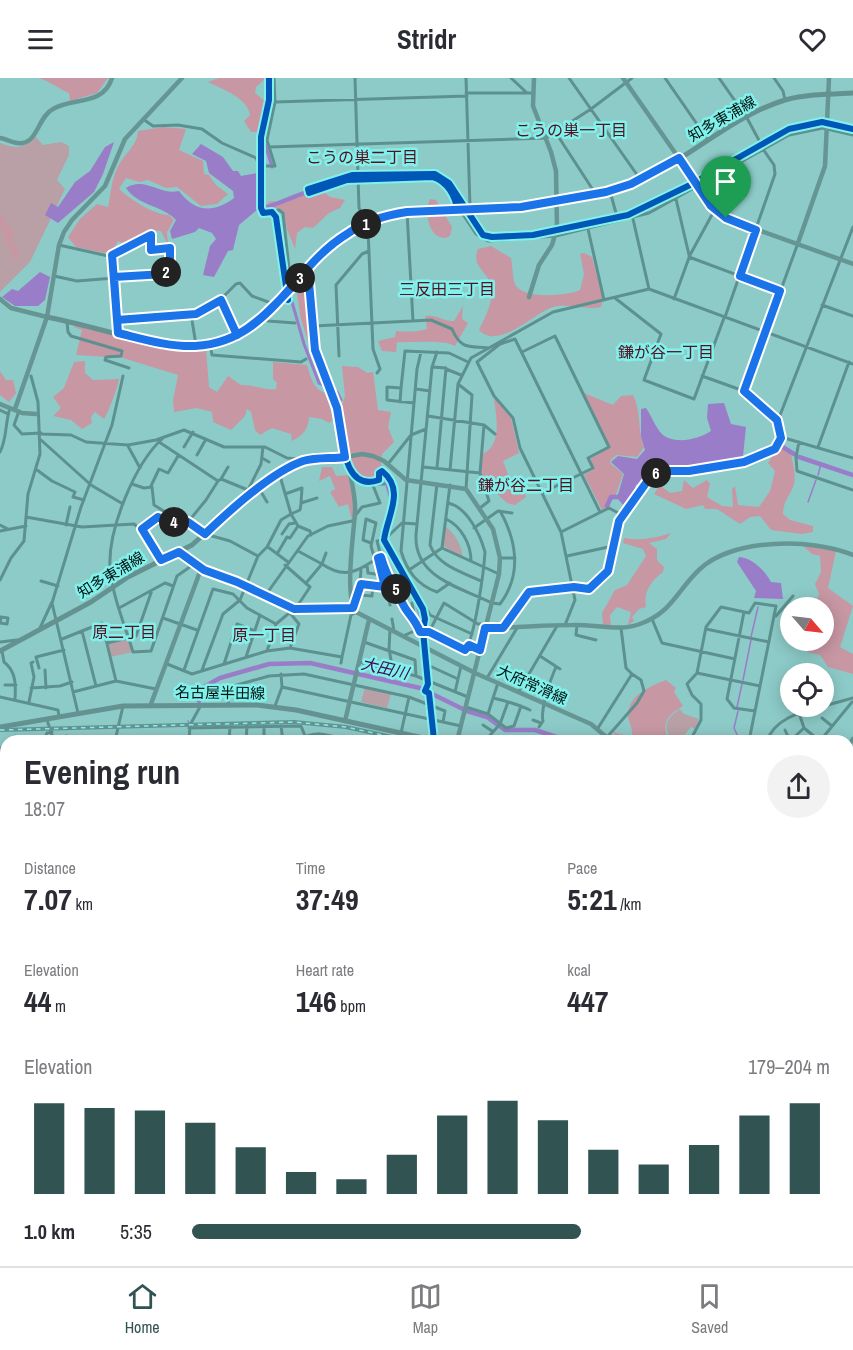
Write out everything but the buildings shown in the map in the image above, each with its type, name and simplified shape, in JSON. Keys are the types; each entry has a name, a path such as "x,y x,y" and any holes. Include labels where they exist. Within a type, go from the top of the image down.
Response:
{"main road":[{"name":"知多東浦線","path":"47,316 166,344 196,346 210,344 237,335 263,318 336,242 367,224 407,212 521,207 610,191 640,179 747,118 785,100 853,93"},
{"path":"308,271 312,326 318,362 339,416 345,457"},
{"name":"知多東浦線","path":"1,651 56,622 128,576 179,552 280,474 309,460 345,457"},
{"name":"名古屋半田線","path":"0,727 123,706 228,705 275,706 345,721 381,732 410,735"}],"street":[{"path":"0,138 17,144 24,143 31,138 49,111 97,97 107,89 112,78"},
{"path":"183,78 125,139 105,186 72,220 59,245 47,316 15,409 14,425 22,434 71,435 86,442 105,445 128,445 164,438 180,431 193,432 224,447 263,447 287,458 309,460"},
{"path":"262,166 275,166 267,137 274,102 274,78"},
{"path":"355,78 359,207 367,224 373,349 380,369 377,373"},
{"path":"463,210 468,140 466,78"},
{"path":"511,78 529,93 556,171 556,232 538,265 529,297"},
{"path":"529,93 534,78"},
{"path":"569,78 640,179"},
{"path":"269,147 546,138 591,109 625,80 632,78"},
{"path":"665,78 708,140"},
{"path":"719,78 747,118 761,144"},
{"path":"774,78 783,91 785,100"},
{"path":"744,391 822,176 829,78"},
{"path":"625,80 715,210 756,230 853,264"},
{"path":"274,102 529,93"},
{"path":"143,119 150,126 178,125 202,129 222,143 256,158 260,166 262,212 267,214 279,210 283,213 290,278"},
{"path":"853,129 827,125 789,129 761,144 697,184 676,199 633,219 588,228 488,241 476,234 463,210 449,183 440,175 358,177 309,193 308,189 341,177 358,177 436,178 445,184 456,202 463,210 480,232 486,236 522,236 556,232 645,209 697,184 789,135 827,125 853,135"},
{"path":"556,132 595,193"},
{"path":"615,298 661,334 644,380 694,399 776,174 774,165 762,149"},
{"path":"610,191 617,217"},
{"path":"676,199 690,257"},
{"path":"674,299 690,257 715,210"},
{"path":"407,212 412,321"},
{"path":"633,219 649,289"},
{"path":"777,423 853,227"},
{"path":"588,228 604,300"},
{"path":"54,276 77,281 165,274 170,266 170,248 151,250 151,235 108,256 59,245"},
{"path":"339,356 336,285 362,254 369,251"},
{"path":"112,255 118,333"},
{"path":"690,257 780,291"},
{"path":"117,320 199,313 221,300 236,284 240,283 252,296 271,303"},
{"path":"565,625 575,600 561,532 520,448 513,418 494,396 477,362 500,344 553,312 649,289 851,363 818,447"},
{"path":"0,299 11,308 47,316"},
{"path":"221,300 237,335"},
{"path":"822,305 853,316"},
{"path":"191,314 196,346"},
{"path":"263,318 268,321 295,323"},
{"path":"312,326 430,320 452,328 456,340 476,350 515,339 600,512"},
{"path":"67,321 68,332 71,336 122,351 121,356 106,357 105,360 129,368"},
{"path":"522,352 555,336 609,447 588,458 593,468 542,494"},
{"path":"210,344 212,355 301,362 306,359"},
{"path":"450,470 458,384 473,356 488,348"},
{"path":"400,402 405,351 448,353 468,362"},
{"path":"421,352 406,480 401,551 409,570 417,580 437,592 450,583"},
{"path":"437,352 432,366 417,524 416,549 420,562 432,575 492,603 501,603 510,587 515,558 513,537 500,511"},
{"path":"432,366 446,368 461,375"},
{"path":"437,468 446,368"},
{"path":"0,580 11,558 24,541 28,494 37,470 41,434 36,414 38,402 32,376"},
{"path":"40,631 42,621 58,586 84,500 114,418 123,376"},
{"path":"503,628 529,592 574,587 589,589 602,578 609,567 622,515 654,473 744,462 753,456 772,451 781,438 777,423 744,391 702,376"},
{"path":"458,384 472,396 465,472 466,489 488,519 498,541 500,558 499,574 459,735"},
{"path":"401,388 387,387 387,400 414,403"},
{"path":"416,389 430,391"},
{"path":"2,409 15,409"},
{"path":"2,409 15,409 36,414"},
{"path":"0,452 5,443 2,409"},
{"path":"428,416 470,421 484,425 495,434"},
{"path":"480,508 489,501 480,473 484,425"},
{"path":"388,464 411,435 426,429"},
{"path":"184,447 193,432"},
{"path":"164,438 140,468 114,526 110,567 119,608 133,652 151,651 177,576 194,564"},
{"path":"781,438 853,458"},
{"path":"196,455 206,439"},
{"path":"41,440 67,466 90,484 123,504"},
{"path":"159,442 219,480 248,490 262,458 263,447"},
{"path":"799,442 796,457 797,471 853,490"},
{"path":"128,445 140,468"},
{"path":"354,612 352,572 354,518 345,457 368,454 388,464 406,480 466,489"},
{"path":"168,521 170,515 154,505 151,486 159,469 168,473 178,455"},
{"path":"262,458 269,462"},
{"path":"188,522 228,467"},
{"path":"423,467 480,473"},
{"path":"37,470 52,481 75,492 73,497 84,500"},
{"path":"277,554 287,537 290,538 296,524 280,474"},
{"path":"253,483 267,502"},
{"path":"265,596 311,535 328,526 354,518 362,507 380,503 372,483 384,484"},
{"path":"132,484 144,488 151,486"},
{"path":"436,484 430,545 433,554 440,561 481,581"},
{"path":"409,570 442,548 450,485"},
{"path":"202,670 223,614 240,600 258,556 267,547 282,518 300,510 302,488 285,494"},
{"path":"301,503 317,498"},
{"path":"420,632 429,632 465,650 469,645 475,622 484,567 482,542 464,511 448,503"},
{"path":"66,525 70,507"},
{"path":"561,532 609,508 622,515"},
{"path":"474,528 500,511 512,513"},
{"path":"160,518 163,512"},
{"path":"26,517 76,527 134,524 142,529 161,560"},
{"path":"142,529 158,517 168,521 188,522 205,534 226,539 258,556"},
{"path":"371,543 363,540 366,519 376,523 371,543 390,584 398,590 405,608 416,619"},
{"path":"446,519 455,523 468,545 471,561"},
{"path":"390,605 388,589 385,587 386,583 378,558 377,542 384,539 402,523 417,524"},
{"path":"282,534 289,524 296,524 310,531 311,535"},
{"path":"0,525 8,529"},
{"path":"0,531 26,526"},
{"path":"275,530 287,537"},
{"path":"429,632 444,603 486,626 503,628 577,625 621,628 652,619 675,602 698,571 729,552 803,543 825,546 853,555"},
{"path":"567,556 613,546"},
{"path":"267,547 310,587 295,609 276,624 267,651"},
{"path":"442,548 499,574"},
{"path":"298,551 328,569 352,572 361,570 378,558"},
{"path":"179,552 201,568 295,609 346,609 354,612"},
{"path":"306,583 321,564 326,552"},
{"path":"500,558 515,558"},
{"path":"367,566 368,573 382,574"},
{"path":"151,704 201,568"},
{"path":"341,663 359,595 361,570"},
{"path":"41,581 58,586"},
{"path":"119,608 165,583 173,586"},
{"path":"361,584 385,587"},
{"path":"359,595 372,596 373,585"},
{"path":"184,670 213,589 233,594 276,624"},
{"path":"107,643 136,636 152,590"},
{"path":"418,595 430,615 472,634"},
{"path":"774,615 776,616 793,596"},
{"path":"53,600 56,622 79,714"},
{"path":"412,603 420,632 421,646"},
{"path":"693,735 701,720 701,704 692,695 687,684 697,673 706,630 721,608 751,613 755,603 776,606 750,735"},
{"name":"大府常滑線","path":"354,612 475,673 598,728 605,735"},
{"path":"744,612 727,699 730,705 755,711"},
{"path":"290,613 299,624 291,648"},
{"path":"246,657 260,615"},
{"path":"163,618 197,630"},
{"path":"392,619 389,650 393,671"},
{"path":"652,619 662,643 735,658"},
{"path":"345,721 369,620"},
{"path":"62,639 102,623 116,681"},
{"path":"224,664 237,624 255,631"},
{"path":"577,625 576,635 596,640"},
{"path":"518,692 557,626"},
{"path":"487,678 517,627"},
{"path":"612,735 644,691 641,680 626,668 621,628"},
{"path":"706,630 769,642"},
{"path":"82,631 96,686"},
{"path":"402,637 412,632"},
{"path":"0,642 21,641"},
{"path":"364,641 415,660 416,676"},
{"path":"469,645 480,650"},
{"path":"166,664 192,674 267,651 291,648 342,657"},
{"path":"39,668 36,657 64,650"},
{"path":"1,651 16,685 15,699"},
{"path":"533,720 540,725 543,702 549,693 558,668 540,656"},
{"path":"58,659 66,658"},
{"path":"29,702 34,677 31,663 33,662"},
{"path":"359,662 416,676 468,698"},
{"path":"455,692 461,666"},
{"path":"428,680 429,667 432,667 458,680"},
{"path":"45,670 46,688"},
{"path":"697,673 760,686"},
{"path":"275,706 282,687 281,674"},
{"path":"228,705 228,688 281,674 304,674 409,697 445,711 443,722"},
{"path":"598,728 632,674"},
{"path":"74,692 116,681 158,690"},
{"path":"31,688 46,688 72,682"},
{"path":"488,714 498,683"},
{"path":"5,686 16,685"},
{"path":"282,687 461,726"},
{"path":"0,697 58,710 60,718"},
{"path":"401,733 409,697"},
{"path":"493,698 530,710"},
{"path":"834,703 853,698"},
{"path":"825,735 852,703 847,699"},
{"path":"489,735 500,724 508,702"},
{"path":"189,735 189,728 201,705"},
{"path":"116,735 123,706"},
{"path":"465,709 488,714 506,728 514,726 521,706"},
{"path":"769,735 781,723 792,717"},
{"path":"800,717 804,728 813,735"},
{"path":"822,718 832,726"},
{"path":"47,720 53,735"},
{"path":"483,724 492,731"},
{"path":"246,735 247,726"},
{"path":"264,726 264,735"},
{"path":"281,726 282,735"},
{"path":"189,728 301,726 303,735"},
{"path":"229,735 230,727"},
{"path":"795,735 804,728"},
{"path":"785,730 787,735"},
{"path":"46,735 52,732"}],"shaded area":[{"path":"38,78 108,78 97,93 70,101 69,93"},
{"path":"219,78 266,78 256,87 255,93 266,102 261,132 251,132 244,121 250,115 240,99 208,82"},
{"path":"163,127 186,129 179,150 203,161 204,174 209,175 216,185 228,194 217,204 201,206 177,187 166,188 148,180 140,182 126,178 119,189 142,206 169,215 174,220 167,232 168,245 161,231 149,230 126,245 118,241 114,248 104,253 76,247 68,237 80,219 97,204 108,207 115,174 135,142 138,131"},
{"path":"35,136 43,145 61,142 69,146 69,155 57,180 65,189 30,262 0,292 0,143 24,146"},
{"path":"114,142 94,192 58,223 45,215 51,203 58,207 75,182 90,171 105,147"},
{"path":"201,144 223,157 233,171 238,171 241,176 257,173 257,210 239,225 233,250 228,251 214,277 203,275 210,246 216,239 212,233 199,228 195,232 172,239 170,231 176,220 164,211 143,202 126,188 140,184 165,191 179,191 198,207 212,208 227,203 234,198 233,191 209,173 206,161 192,154"},
{"path":"324,192 330,197 345,200 340,208 329,213 313,228 305,227 297,233 295,249 287,229 284,211 265,205 295,194"},
{"path":"430,199 436,200 452,227 450,236 446,238 435,234 431,229 427,210"},
{"path":"0,214 14,232 13,242 20,254 14,260 0,225"},
{"path":"491,246 511,258 516,286 537,295 566,294 580,290 584,274 580,254 584,253 592,257 603,298 601,307 556,306 542,312 515,330 495,336 487,335 479,330 492,295 488,278 477,264 476,255 478,249"},
{"path":"40,272 50,277 45,300 38,306 15,306 2,297 12,289 18,291"},
{"path":"303,279 307,282 311,349 301,320 296,287"},
{"path":"463,306 462,319 468,323 455,346 435,342 397,342 396,352 382,351 378,341 395,337 396,331 427,329 425,316 454,321"},
{"path":"77,325 182,349 206,348 209,387 217,392 228,376 241,385 276,389 277,383 273,379 273,362 307,365 315,386 326,393 335,418 329,423 322,419 309,417 304,432 292,441 291,434 272,428 260,435 255,430 251,412 247,409 245,416 231,430 213,422 212,412 197,408 174,412 173,400 178,375 123,358 76,355 82,330 74,327"},
{"path":"85,361 85,373 93,380 119,379 104,419 95,412 91,417 92,423 82,429 71,420 53,416 61,408 53,397 64,388 74,362"},
{"path":"342,366 358,367 367,373 373,372 378,410 391,412 388,427 394,442 382,454 381,468 375,481 363,476 361,478 352,469 348,460 356,457 349,454 343,436 341,408 345,396"},
{"path":"0,371 6,380 13,380 16,393 9,402 0,395"},
{"path":"584,393 613,405 621,396 633,395 638,409 644,447 637,457 617,455 611,459 610,463 623,474 614,500 610,498 607,507 602,510 584,475 594,469 590,459 610,447"},
{"path":"494,398 511,418 519,453 503,461 516,495 525,493 526,497 515,505 507,503 492,489 487,489 481,473 483,454 489,449 496,436"},
{"path":"724,403 731,424 746,427 743,456 730,462 653,471 636,485 632,499 624,506 617,498 624,474 611,462 618,456 637,459 645,450 641,437 641,409 646,408 663,435 683,440 699,437 711,431 707,418 708,404"},
{"path":"778,447 791,454 795,475 783,514 790,520 813,526 813,532 802,534 771,530 760,516 750,517 740,524 717,509 705,509 703,505 686,509 654,494 660,485 670,493 682,491 684,480 693,488 707,480 710,484 707,497 722,506 733,507 732,489 735,486 738,505 759,507 770,491 775,471 768,463"},
{"path":"322,467 332,467 336,476 348,475 355,510 352,520 348,504 339,507 330,492 335,489 330,476 319,481"},
{"path":"444,526 457,540 463,559 444,546"},
{"path":"671,533 666,539 649,543 657,549 657,560 664,567 663,572 649,587 646,607 639,609 632,617 634,621 628,625 631,612 617,607 610,615 611,626 603,625 602,613 615,590 627,585 646,556 643,549 623,543 624,538 648,539"},
{"path":"802,545 836,551 828,588 853,606 840,647 853,654 853,674 834,669 834,663 825,663 820,655 807,652 834,651 834,597 818,597 815,584 821,572 820,556 812,554"},
{"path":"739,557 749,560 758,566 771,582 781,583 783,597 754,598 756,591 737,562"},
{"path":"129,638 133,652 110,657 107,643"},
{"path":"666,680 676,688 674,692 683,706 667,720 666,735 632,735 629,708 637,696"},
{"path":"365,687 391,694 387,708 361,702"},
{"path":"680,709 684,714 699,719 695,729 691,727 686,735 669,735 667,723"}],"waterway":[{"path":"272,78 272,99 264,140 272,167"},
{"path":"636,215 792,131 822,127 837,128 853,133"},
{"path":"341,179 411,176"},
{"path":"445,180 478,233 496,239"},
{"path":"263,209 322,186"},
{"path":"531,237 599,224"},
{"path":"292,302 304,344 319,383 337,392 341,400"},
{"path":"781,446 794,454"},
{"path":"755,453 770,450"},
{"path":"799,457 853,475"},
{"path":"818,475 821,464"},
{"path":"384,476 392,502 381,535 382,541 416,602 422,621"},
{"path":"808,502 816,480"},
{"path":"607,506 611,497 622,497"},
{"path":"751,637 758,607"},
{"path":"743,680 751,640"},
{"name":"大田川","path":"199,701 204,687 220,678 269,664 310,663 420,688 467,711 487,717 505,730 535,730 550,735"},
{"path":"737,707 742,684"},
{"path":"737,735 734,728 738,711"}],"railway":[{"path":"0,730 294,722 346,727 383,735"}],"cycle path":[{"path":"269,78 269,100 261,137 261,208 263,213 272,212 276,217 288,300"},
{"path":"457,210 450,190 443,182 433,177 347,180 309,193 308,189 352,175 435,174 449,183 483,235 492,237 533,235 628,215 690,185 789,129 822,122 853,129"},
{"path":"331,394 344,452 356,477 365,482 379,480 379,473 382,471 393,486 393,504 384,540 423,609 428,684 425,691 429,693 433,735"}],"district":[{"name":"こうの巣一丁目","path":"571,130"},
{"name":"こうの巣二丁目","path":"362,157"},
{"name":"三反田三丁目","path":"447,289"},
{"name":"鎌が谷一丁目","path":"666,352"},
{"name":"鎌が谷二丁目","path":"526,485"},
{"name":"原二丁目","path":"124,632"},
{"name":"原一丁目","path":"264,635"}],"route":[{"path":"726,218 711,206 679,158 631,184 606,192 521,207 407,212 388,216 358,228 336,242 318,259 274,308 256,323 237,335 230,338 196,346 166,344 118,333 114,277 165,274 170,266 170,248 151,250 151,235 112,255 117,320 185,314 196,314 221,300 237,335 256,323 263,318 274,308 308,271 315,350 322,374 337,408 345,457 309,460 292,466 237,504 205,534 188,522 167,521 158,517 142,529 161,560 179,552 204,570 237,582 296,609 353,608 361,584 385,587 386,583 378,558 381,557 390,584 398,590 405,608 416,619 420,632 429,632 465,650 469,645 480,650 485,628 503,628 532,590 574,587 589,589 602,578 608,571 619,521 648,478 654,473 667,470 689,471 744,462 753,456 775,449 781,438 776,419 744,391 780,291 740,276 756,230 726,218"}]}
